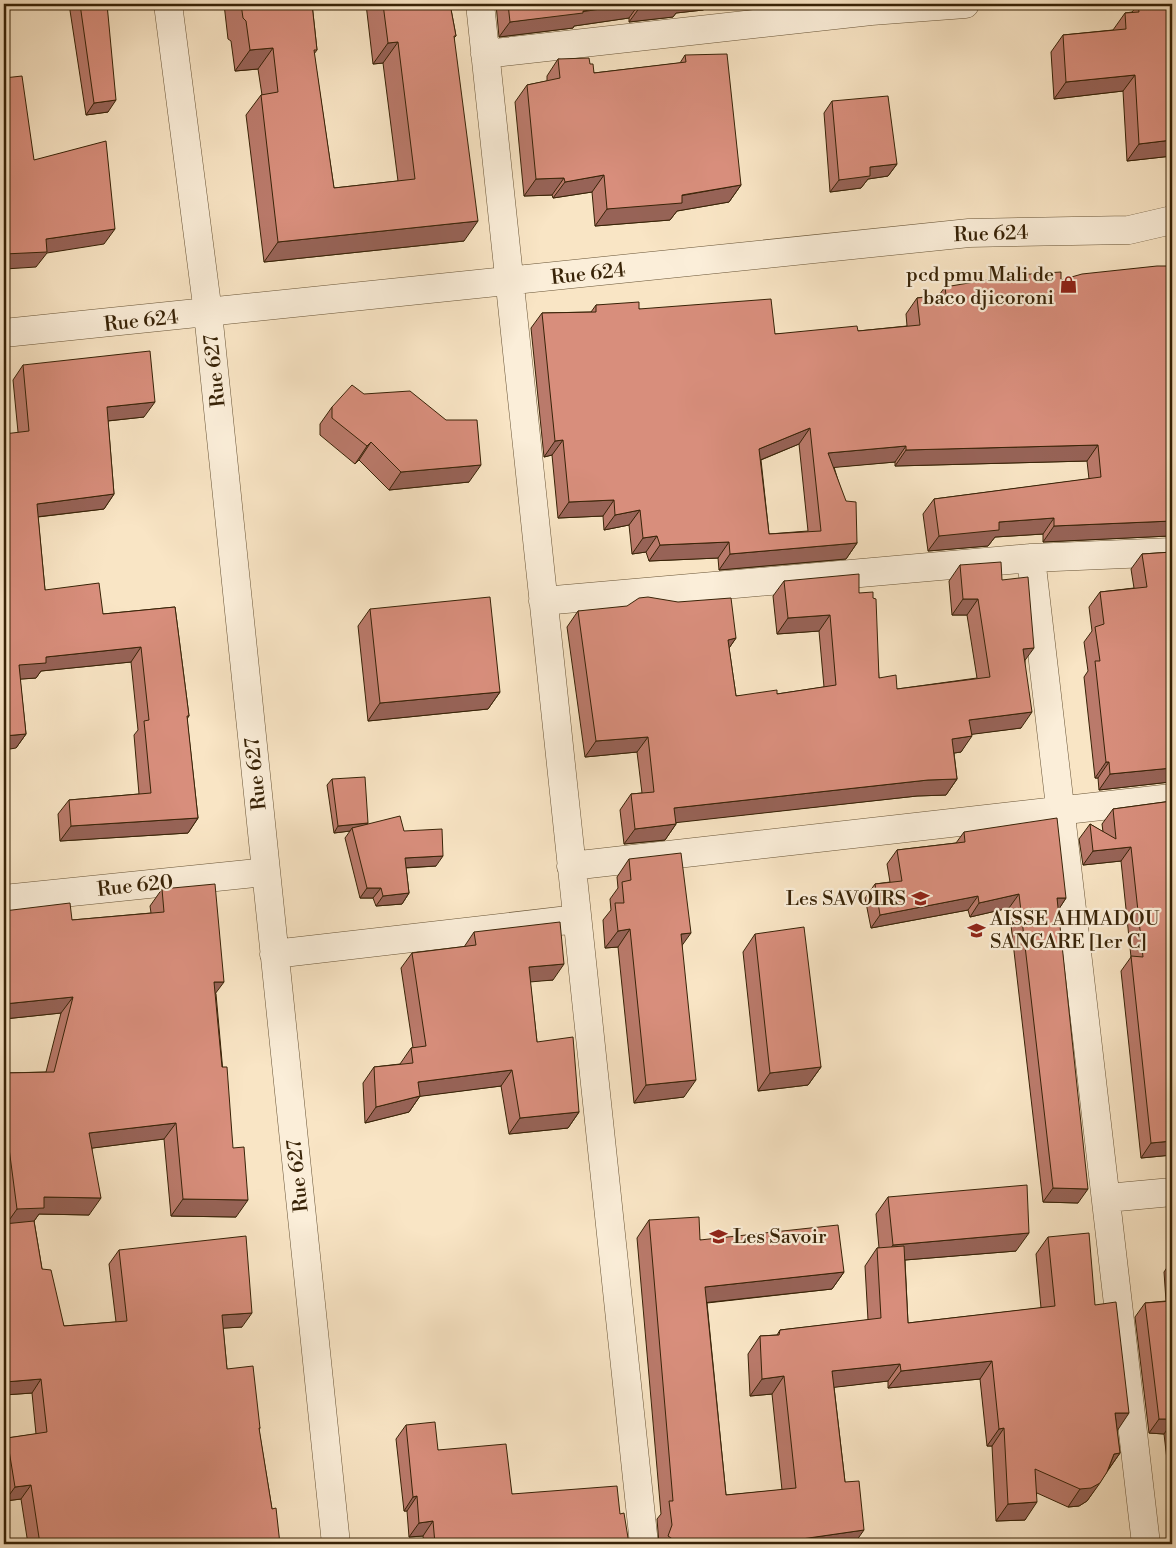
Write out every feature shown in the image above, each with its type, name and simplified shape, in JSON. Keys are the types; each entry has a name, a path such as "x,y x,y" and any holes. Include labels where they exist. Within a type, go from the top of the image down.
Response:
{"street":[{"name":"Rue 627","path":"168,4 208,313 336,1544"},
{"path":"480,4 644,1544"},
{"path":"485,54 861,12 965,4"},
{"name":"Rue 624","path":"4,333 969,233 1129,230 1172,220"},
{"path":"543,601 1031,558 1172,552"},
{"path":"1031,558 1146,1544"},
{"path":"571,866 1172,798"},
{"name":"Rue 620","path":"4,899 266,872"},
{"path":"274,954 577,919"},
{"path":"1107,1198 1172,1192"}],"building":[{"path":"80,4 107,4 116,100 94,103"},
{"path":"241,4 312,4 317,50 314,50 334,188 415,179 398,42 388,43 383,4 450,4 456,36 454,36 478,221 278,242 261,95 278,92 273,48 250,50 246,21 243,18"},
{"path":"508,4 636,4 510,22"},
{"path":"639,4 670,4 640,7"},
{"path":"1172,4 1172,140 1139,144 1135,75 1066,82 1063,35 1126,29 1125,13 1139,12 1138,5"},
{"path":"727,54 741,185 682,195 682,203 607,209 604,175 565,182 564,178 536,179 527,85 560,78 558,59 589,58 590,64 593,64 594,73 686,62 685,55"},
{"path":"22,76 34,160 106,141 115,229 46,239 47,252 4,254 4,78"},
{"path":"888,96 897,164 870,167 870,176 839,180 832,101"},
{"path":"1172,266 1172,521 1054,526 1054,518 999,522 999,530 939,536 934,499 1101,477 1098,445 906,450 906,446 828,453 846,501 856,502 857,543 730,554 729,542 660,545 657,536 643,538 640,510 615,515 614,500 569,502 563,440 555,441 542,313 596,312 596,305 639,302 639,309 771,299 775,334 857,326 858,331 920,325 917,298 946,295 945,287 1016,275 1061,272 1061,280 1082,274","holes":["810,428 821,531 769,534 759,449"]},
{"path":"150,351 155,402 107,407 114,494 37,504 45,590 99,583 103,614 175,607 189,716 187,716 198,818 71,826 69,800 151,793 144,721 149,720 141,647 46,657 46,663 19,665 26,734 4,736 4,434 29,431 23,365"},
{"path":"352,385 364,394 410,391 446,420 477,420 481,465 401,472 371,442 367,446 332,418 332,407"},
{"path":"1172,552 1172,768 1110,774 1109,762 1106,762 1095,661 1100,661 1095,627 1104,624 1100,592 1147,587 1142,554"},
{"path":"1001,562 1002,580 1028,577 1034,648 1023,649 1032,712 969,720 972,736 952,739 957,779 928,780 674,808 676,824 635,829 631,794 654,792 648,737 596,741 578,611 627,606 639,598 648,597 678,602 731,598 736,638 728,640 736,696 777,690 777,694 836,685 830,615 788,618 784,581 859,574 859,593 873,592 873,598 876,599 879,678 896,675 897,689 990,677 978,599 963,599 960,565"},
{"path":"490,597 500,692 380,703 370,609"},
{"path":"365,777 368,823 338,826 332,779"},
{"path":"1172,801 1172,1141 1151,1143 1131,956 1143,957 1131,847 1093,851 1090,824 1116,839 1113,809"},
{"path":"400,816 404,831 442,829 443,856 405,858 409,893 383,896 381,888 367,888 352,828"},
{"path":"1057,818 1066,898 1057,898 1088,1189 1053,1188 1019,894 979,903 978,896 880,915 875,884 902,881 897,850 965,842 964,832"},
{"path":"681,853 691,933 681,934 696,1080 646,1085 630,929 618,931 615,903 624,903 622,882 631,880 629,859"},
{"path":"215,884 224,982 214,982 222,1067 227,1067 233,1148 244,1147 248,1200 183,1199 176,1123 89,1133 101,1198 44,1197 44,1208 17,1209 4,1110 4,1073 54,1072 73,997 4,1004 4,911 70,903 72,920 164,912 162,889"},
{"path":"560,922 564,964 529,967 537,1042 573,1037 579,1112 520,1118 512,1070 418,1082 420,1096 376,1107 374,1067 413,1063 411,1048 426,1046 412,953 476,945 474,932"},
{"path":"804,927 821,1067 770,1073 755,934"},
{"path":"1027,1185 1029,1233 893,1245 888,1197"},
{"path":"699,1217 700,1240 838,1225 844,1272 705,1287 726,1495 796,1488 784,1376 762,1379 760,1336 779,1335 780,1330 881,1318 877,1248 904,1246 908,1323 1055,1306 1048,1237 1089,1233 1095,1305 1116,1302 1129,1413 1115,1413 1120,1453 1114,1454 1107,1472 1100,1483 1091,1488 1080,1489 1035,1469 1037,1502 1008,1504 1004,1428 999,1429 992,1361 901,1371 900,1364 832,1371 845,1482 859,1481 864,1530 767,1544 680,1544 668,1536 672,1525 669,1501 673,1501 649,1220"},
{"path":"34,1221 42,1269 51,1270 64,1326 127,1321 119,1250 246,1236 252,1313 222,1315 227,1369 253,1366 259,1428 272,1509 276,1508 280,1544 40,1544 31,1485 15,1487 7,1438 47,1432 41,1379 5,1382 4,1374 4,1224"},
{"path":"1172,1301 1172,1419 1159,1419 1145,1303"},
{"path":"435,1422 438,1450 506,1444 512,1494 617,1486 620,1514 624,1513 629,1544 435,1544 433,1521 419,1523 417,1496 413,1497 406,1425"}],"place":[{"name":"pcd pmu Mali de baco djicoroni","path":"1068,285"},
{"name":"Les SAVOIRS","path":"920,898"},
{"name":"AISSE AHMADOU SANGARE [1er C]","path":"976,930"},
{"name":"Les Savoir","path":"719,1236"}]}
